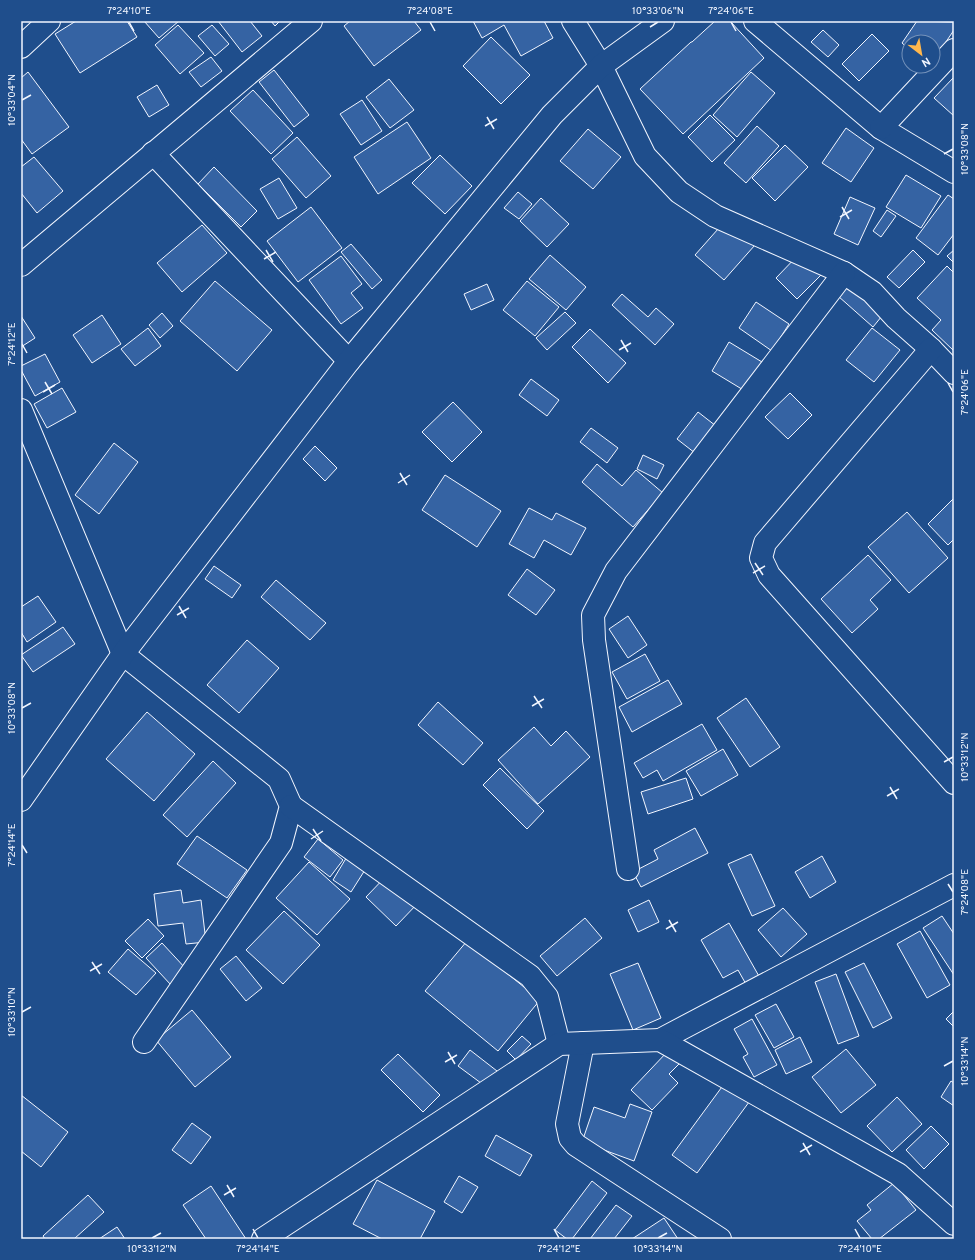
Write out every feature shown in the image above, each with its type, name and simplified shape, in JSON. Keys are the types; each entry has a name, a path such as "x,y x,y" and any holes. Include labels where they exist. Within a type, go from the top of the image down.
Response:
{"street":[{"path":"21,47 49,21"},
{"path":"21,265 311,21"},
{"path":"573,21 601,66 645,156 679,192 715,216 844,273 872,292 896,318 931,349 954,373"},
{"path":"21,800 123,654 349,361 552,115 601,66 663,21"},
{"path":"755,21 881,128 954,172"},
{"path":"881,128 954,50"},
{"path":"153,153 349,361"},
{"path":"628,869 594,640 593,615 616,571 844,273"},
{"path":"931,349 765,543 761,558 769,575 954,783"},
{"path":"21,410 123,654 279,779 291,806 530,976 547,997 559,1044"},
{"path":"144,1042 281,842 291,806"},
{"path":"263,1239 559,1044 660,1040 954,885"},
{"path":"660,1040 898,1174 954,1224"},
{"path":"583,1043 567,1124 570,1138 576,1145 720,1239"}],"building":[{"path":"76,21 127,21 137,37 80,73 55,34"},
{"path":"144,21 179,21 159,38"},
{"path":"218,21 250,21 262,36 242,52"},
{"path":"271,21 280,21 275,26"},
{"path":"350,21 414,21 421,30 374,66 344,26"},
{"path":"473,21 544,21 553,38 521,56 504,25 482,38"},
{"path":"715,21 730,21 764,58 683,134 640,89"},
{"path":"917,21 954,22 954,30 941,49 941,34 908,34"},
{"path":"178,25 204,53 180,74 155,45"},
{"path":"212,25 229,44 215,56 198,36"},
{"path":"823,30 839,45 828,57 811,42"},
{"path":"872,34 889,51 859,81 842,64"},
{"path":"491,37 530,75 501,104 463,66"},
{"path":"211,57 222,71 201,87 189,72"},
{"path":"274,70 309,115 294,127 259,82"},
{"path":"28,72 69,127 32,154 21,139 21,78"},
{"path":"751,72 775,93 737,137 713,115"},
{"path":"954,77 954,116 934,98"},
{"path":"389,79 414,110 390,128 366,97"},
{"path":"157,85 169,105 149,117 137,97"},
{"path":"253,90 293,133 271,154 230,111"},
{"path":"362,100 382,131 361,145 340,114"},
{"path":"710,115 735,140 712,162 688,137"},
{"path":"407,122 431,158 378,194 354,157"},
{"path":"757,126 779,146 746,183 724,163"},
{"path":"846,128 874,148 851,182 822,163"},
{"path":"588,129 621,157 593,189 560,161"},
{"path":"297,137 331,176 306,198 272,159"},
{"path":"785,145 808,167 775,201 752,178"},
{"path":"440,155 472,186 445,214 412,183"},
{"path":"34,157 63,191 37,213 21,193 21,167"},
{"path":"214,167 257,211 241,227 198,184"},
{"path":"906,175 941,196 921,228 886,207"},
{"path":"279,178 297,208 278,219 260,189"},
{"path":"518,192 532,204 519,219 504,208"},
{"path":"948,195 954,199 954,234 938,255 916,238"},
{"path":"850,197 875,208 858,245 834,234"},
{"path":"541,198 569,224 547,247 520,221"},
{"path":"311,207 342,248 298,282 267,241"},
{"path":"887,210 896,216 881,237 873,231"},
{"path":"726,220 755,245 724,280 695,255"},
{"path":"202,225 227,253 182,292 157,263"},
{"path":"351,244 382,280 372,289 341,252"},
{"path":"913,250 925,262 899,288 887,277"},
{"path":"954,250 954,263 947,256"},
{"path":"800,253 821,275 797,299 776,278"},
{"path":"550,255 586,287 566,310 529,279"},
{"path":"341,256 362,284 351,293 363,308 341,324 309,280"},
{"path":"947,266 954,273 954,351 932,330 941,320 917,298"},
{"path":"215,281 272,330 237,371 180,321"},
{"path":"527,281 559,307 535,336 503,310"},
{"path":"852,281 886,311 873,327 838,296"},
{"path":"487,284 494,300 471,310 464,294"},
{"path":"622,294 648,317 656,308 674,324 655,345 612,305"},
{"path":"756,302 789,324 772,351 739,328"},
{"path":"565,312 576,323 547,350 536,338"},
{"path":"162,313 173,326 160,338 149,325"},
{"path":"102,315 121,344 92,363 73,335"},
{"path":"21,316 35,338 21,347"},
{"path":"148,328 161,346 135,366 121,349"},
{"path":"872,328 900,350 874,382 846,360"},
{"path":"590,329 626,363 608,383 572,347"},
{"path":"729,342 762,362 745,391 712,371"},
{"path":"45,354 60,382 35,396 21,370 21,366"},
{"path":"531,379 559,400 547,416 519,395"},
{"path":"62,388 76,412 47,428 34,404"},
{"path":"790,393 812,415 788,439 765,417"},
{"path":"453,402 482,432 452,462 422,432"},
{"path":"698,412 716,426 695,453 677,439"},
{"path":"591,428 618,448 607,463 580,442"},
{"path":"114,443 138,462 99,514 75,495"},
{"path":"315,446 337,468 325,481 303,459"},
{"path":"643,455 664,465 657,479 637,469"},
{"path":"597,464 622,486 636,470 663,493 633,527 582,482"},
{"path":"445,475 501,511 477,547 422,510"},
{"path":"954,498 954,539 948,545 928,524"},
{"path":"529,508 552,520 556,513 586,528 571,555 544,540 534,558 509,544"},
{"path":"907,512 948,558 909,593 868,547"},
{"path":"868,555 891,580 870,600 878,609 852,633 821,599"},
{"path":"214,566 241,585 232,598 205,579"},
{"path":"527,569 555,590 536,615 508,595"},
{"path":"276,580 326,623 310,640 261,597"},
{"path":"38,596 56,622 27,642 21,632 21,607"},
{"path":"628,616 647,645 628,658 609,629"},
{"path":"63,627 75,644 33,672 21,655"},
{"path":"247,640 279,668 239,713 207,685"},
{"path":"645,654 660,681 627,699 612,672"},
{"path":"668,680 682,704 632,732 619,707"},
{"path":"746,698 780,747 750,767 717,718"},
{"path":"438,702 483,743 463,765 418,725"},
{"path":"147,712 195,754 154,801 106,759"},
{"path":"702,724 717,750 663,781 657,770 643,778 634,763"},
{"path":"534,727 551,746 566,731 590,757 538,804 498,760"},
{"path":"723,749 738,775 701,796 686,771"},
{"path":"213,761 236,783 187,837 163,815"},
{"path":"500,768 544,811 527,829 483,785"},
{"path":"686,778 693,799 648,814 641,792"},
{"path":"695,828 708,853 641,887 633,872 658,859 654,850"},
{"path":"197,836 247,870 227,898 177,864"},
{"path":"318,839 343,860 330,877 304,857"},
{"path":"351,850 370,862 351,892 333,880"},
{"path":"751,854 775,906 752,916 728,864"},
{"path":"822,856 836,882 810,898 795,872"},
{"path":"309,862 350,899 317,935 276,898"},
{"path":"389,873 419,902 396,926 366,897"},
{"path":"181,890 183,903 201,900 206,942 186,944 183,923 158,926 154,894"},
{"path":"649,900 659,922 638,932 628,910"},
{"path":"783,908 807,934 781,957 758,930"},
{"path":"284,911 320,945 283,984 246,950"},
{"path":"942,916 954,934 954,975 923,928"},
{"path":"585,918 602,938 557,976 540,956"},
{"path":"148,919 164,936 142,958 125,941"},
{"path":"729,923 760,978 747,986 738,970 723,978 701,940"},
{"path":"920,931 950,985 927,998 897,944"},
{"path":"467,941 540,1000 498,1051 425,991"},
{"path":"162,943 187,970 171,985 146,958"},
{"path":"128,949 156,973 136,995 108,972"},
{"path":"236,956 262,988 246,1001 220,969"},
{"path":"638,963 661,1018 633,1030 610,974"},
{"path":"864,963 892,1018 873,1028 845,972"},
{"path":"836,974 859,1036 838,1044 815,982"},
{"path":"776,1004 794,1037 774,1048 755,1015"},
{"path":"192,1010 231,1057 195,1087 156,1040"},
{"path":"954,1011 954,1027 946,1019"},
{"path":"752,1019 777,1065 754,1077 743,1057 748,1054 734,1029"},
{"path":"522,1036 531,1044 516,1060 507,1051"},
{"path":"800,1037 812,1062 786,1074 775,1050"},
{"path":"846,1049 876,1085 841,1113 812,1077"},
{"path":"470,1050 497,1071 485,1086 458,1066"},
{"path":"668,1051 680,1063 669,1074 678,1083 652,1110 631,1090"},
{"path":"398,1054 440,1095 423,1112 381,1070"},
{"path":"727,1080 752,1098 697,1173 672,1155"},
{"path":"951,1081 954,1083 954,1106 941,1097"},
{"path":"21,1095 68,1132 41,1167 21,1151"},
{"path":"897,1097 922,1124 892,1152 867,1126"},
{"path":"630,1104 652,1112 634,1161 582,1142 594,1107 625,1118"},
{"path":"192,1123 211,1137 191,1164 172,1150"},
{"path":"931,1126 949,1144 924,1169 906,1150"},
{"path":"496,1135 532,1155 520,1176 485,1156"},
{"path":"459,1176 478,1187 462,1213 444,1202"},
{"path":"377,1180 435,1211 420,1239 382,1239 353,1224"},
{"path":"592,1181 607,1193 572,1239 567,1239 555,1230"},
{"path":"894,1183 916,1210 879,1239 872,1239 857,1221 871,1210 867,1205"},
{"path":"211,1186 246,1239 206,1239 183,1205"},
{"path":"88,1195 104,1212 74,1239 45,1239 43,1236"},
{"path":"616,1205 632,1216 614,1239 590,1239"},
{"path":"664,1218 678,1239 632,1239"},
{"path":"117,1227 125,1239 99,1239"}]}
